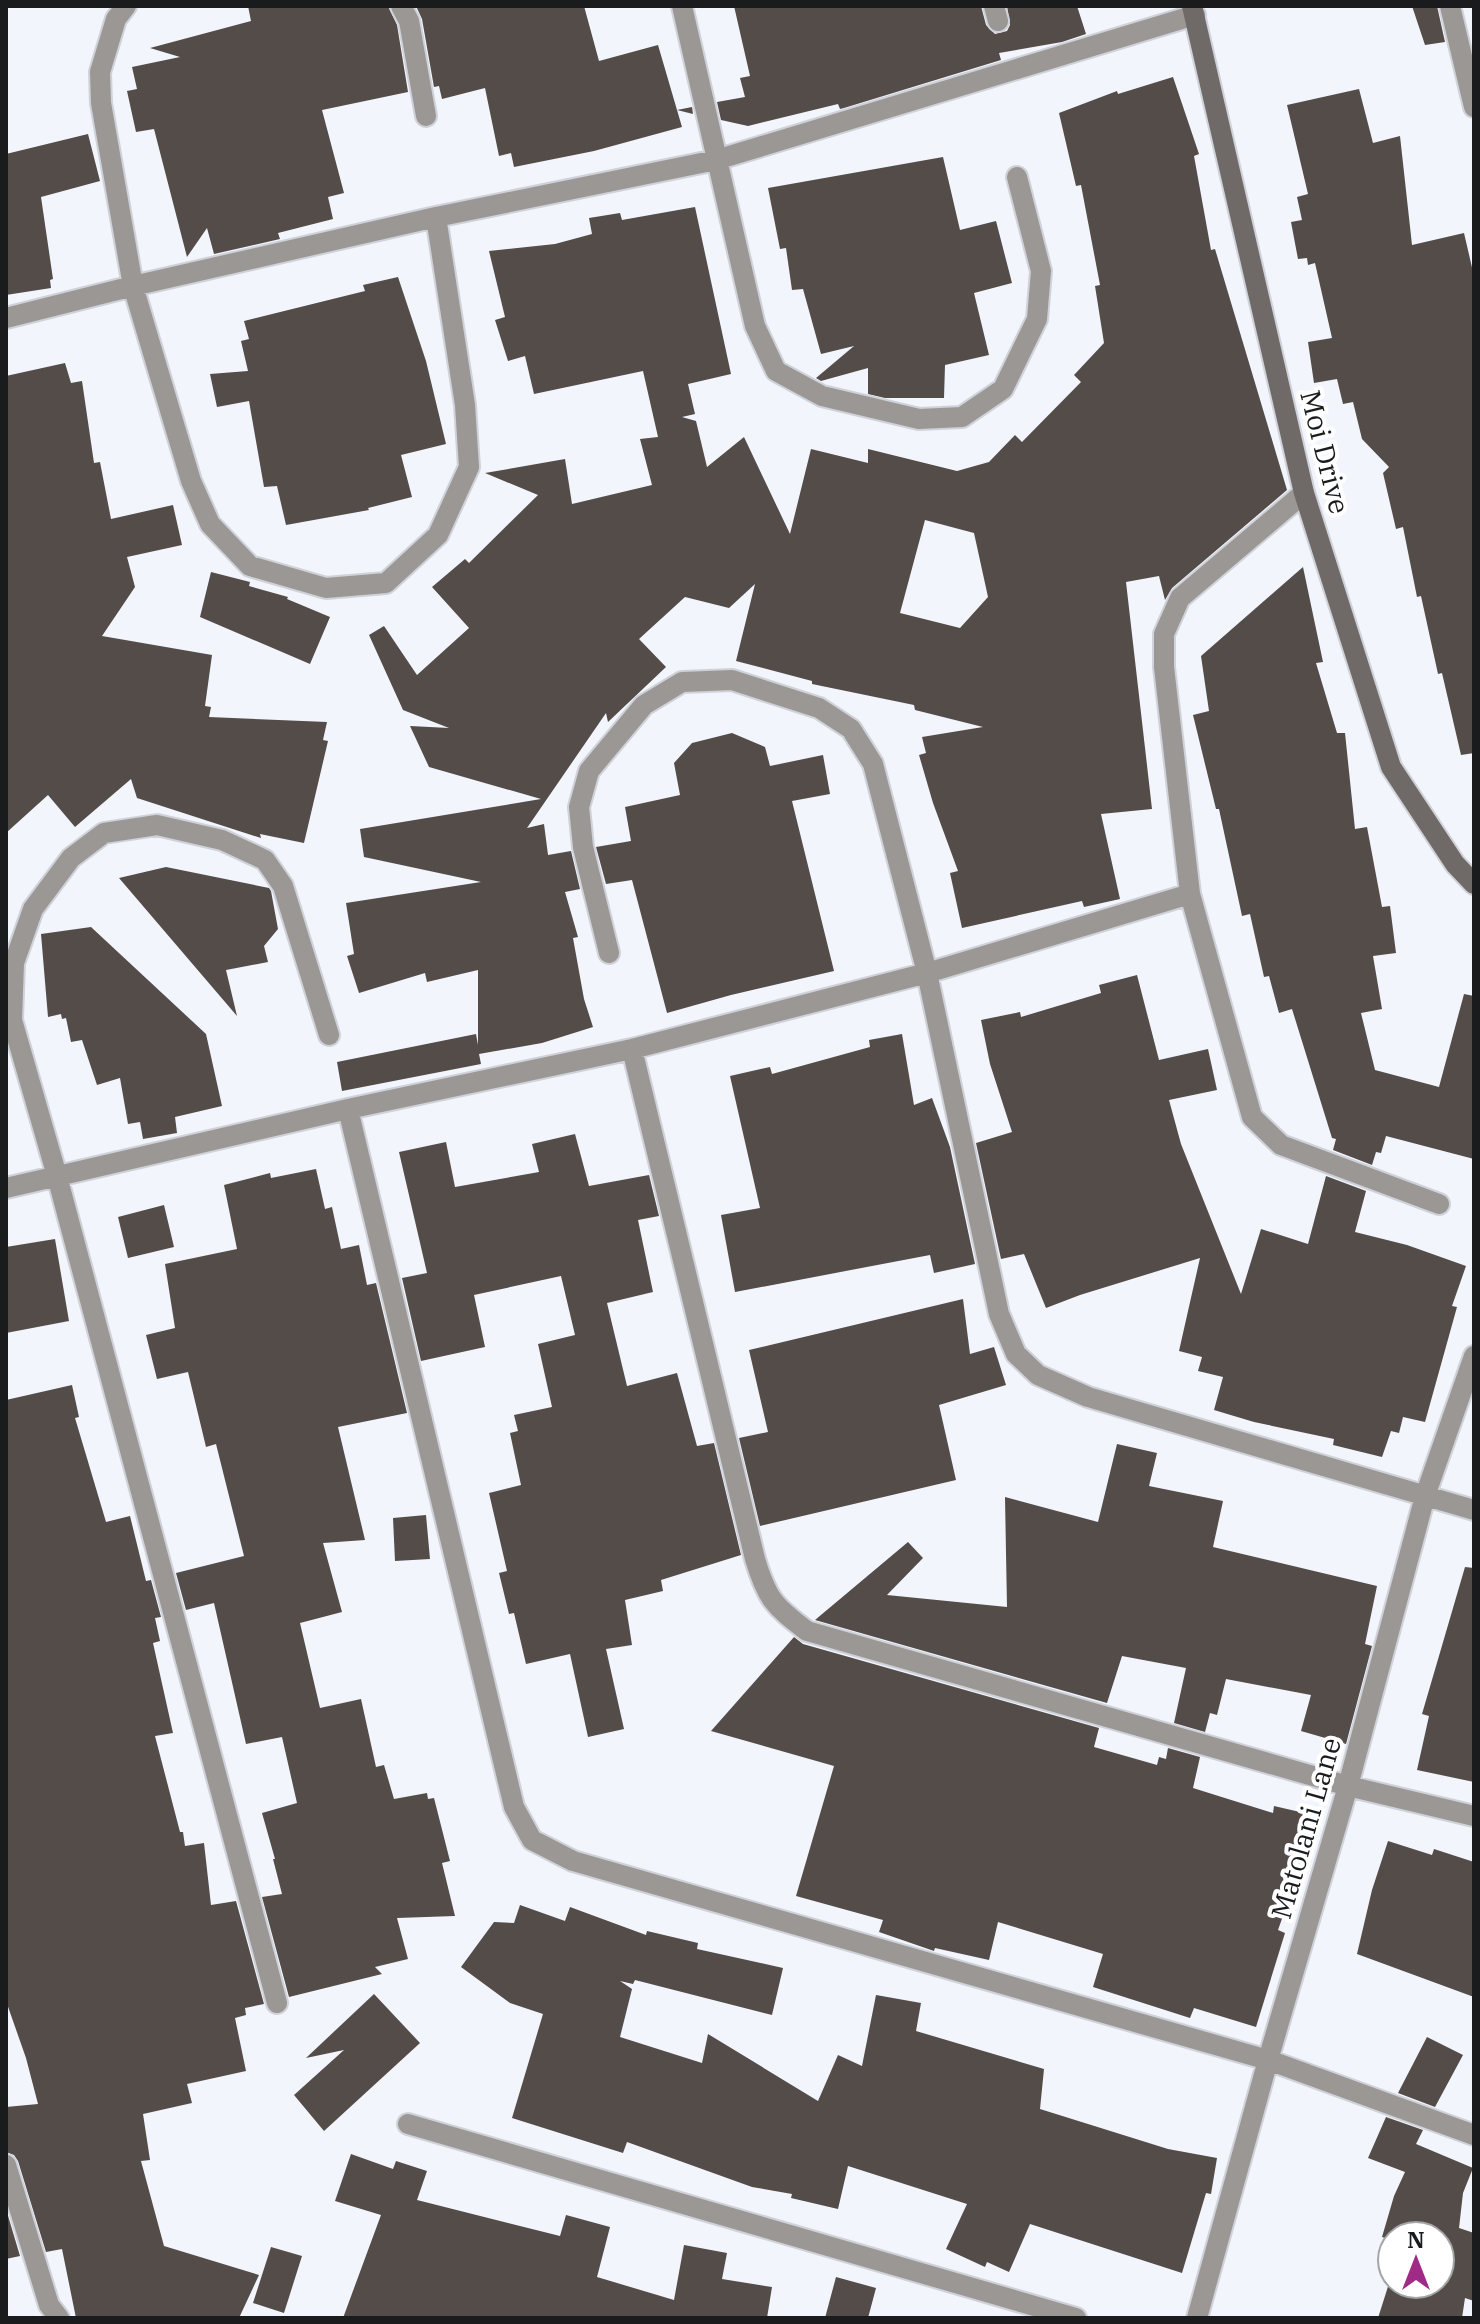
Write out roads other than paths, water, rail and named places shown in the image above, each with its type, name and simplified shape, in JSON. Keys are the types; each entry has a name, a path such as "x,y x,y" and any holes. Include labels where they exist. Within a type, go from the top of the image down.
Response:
{"street":[{"path":"126,6 116,19 100,72 101,103 133,286 191,481 210,524 250,566 326,588 386,583 438,535 469,467 465,405 436,217"},
{"path":"401,6 409,21 426,116"},
{"path":"682,6 755,326 776,371 822,396 919,419 962,417 1003,389 1037,319 1041,271 1017,177"},
{"path":"1450,6 1474,107"},
{"path":"6,318 436,217 716,160 1194,10"},
{"name":"Moi Drive","path":"1194,10 1304,493 1391,767 1455,864 1474,884"},
{"path":"1304,493 1180,598 1164,634 1164,667 1190,894 1252,1117 1281,1145 1439,1204"},
{"path":"609,953 583,847 579,807 589,771 644,705 682,682 732,680 819,708 851,729 873,764 927,973 999,1314 1016,1354 1038,1375 1088,1397 1474,1510"},
{"path":"277,2003 57,1176 12,1020 14,963 33,909 71,858 104,833 157,825 222,840 265,860 283,886 329,1035"},
{"path":"6,1188 348,1109 632,1049 927,973 1190,894"},
{"path":"632,1049 755,1559 763,1586 777,1609 807,1631 1348,1786 1474,1816"},
{"path":"348,1109 514,1807 532,1840 573,1861 1268,2060 1474,2135"},
{"name":"Matolani Lane","path":"1197,2318 1348,1786 1425,1496 1474,1356"},
{"path":"408,2124 1076,2318"},
{"path":"6,2165 49,2305 59,2318"}]}
